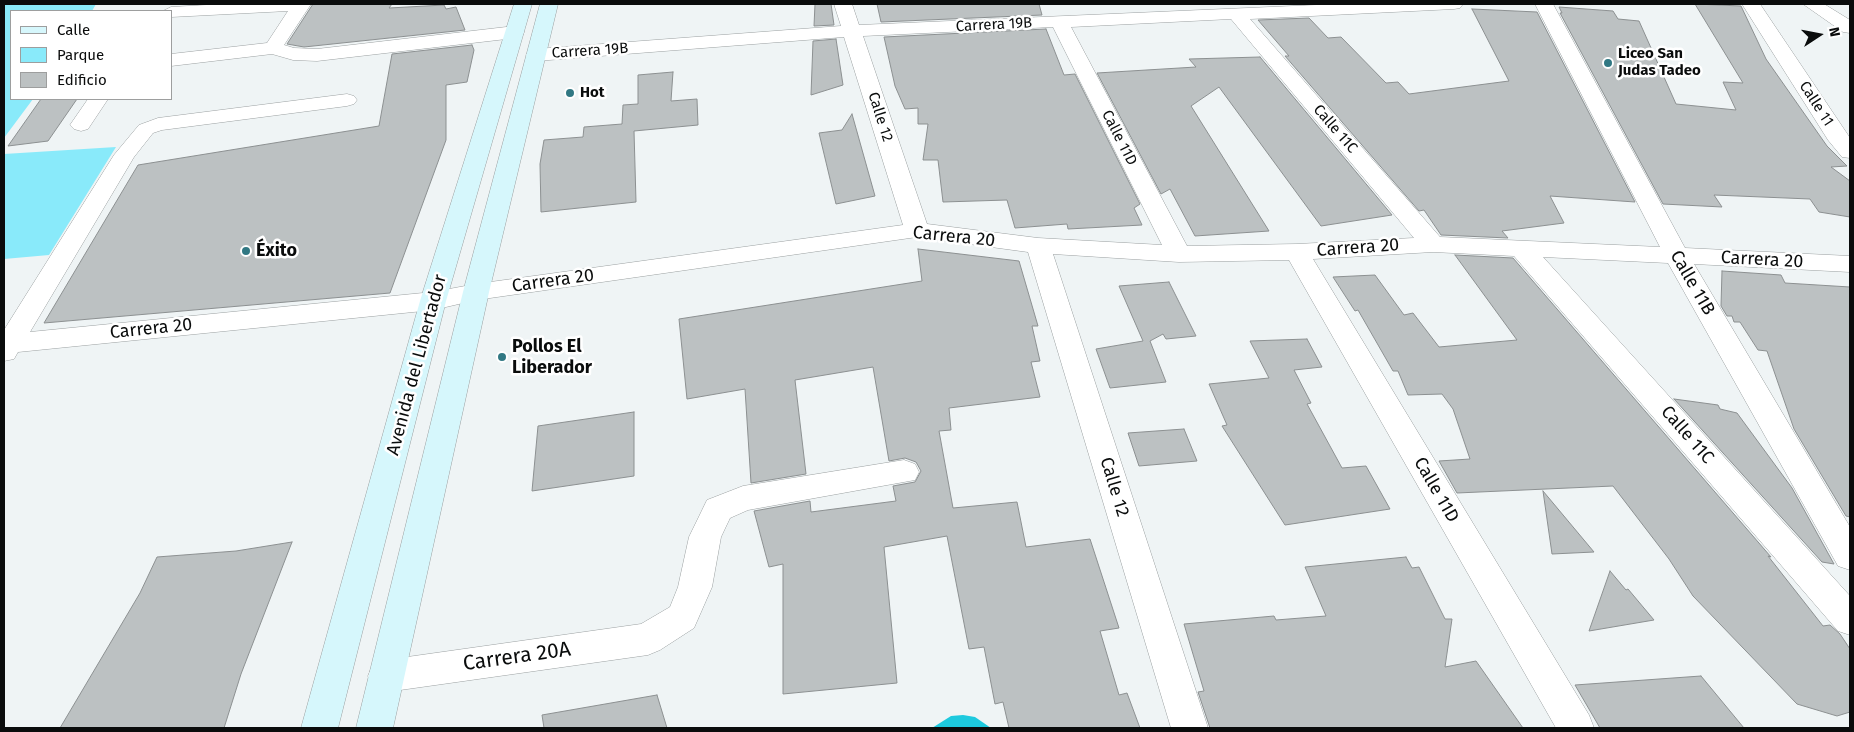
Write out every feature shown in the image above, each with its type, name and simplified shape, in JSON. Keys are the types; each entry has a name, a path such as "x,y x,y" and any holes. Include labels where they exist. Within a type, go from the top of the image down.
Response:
{"main road":[{"name":"Avenida del Libertador","path":"319,728 433,301 523,4"},
{"path":"374,728 476,292 549,4"}],"street":[{"path":"272,48 301,4"},
{"path":"172,12 301,4"},
{"name":"Calle 12","path":"843,4 918,230"},
{"name":"Carrera 19B","path":"536,55 851,31 1059,22 1112,11 1236,15 1415,4 1454,4"},
{"name":"Calle 11B","path":"1544,4 1676,255 1850,556"},
{"name":"Calle 11","path":"1751,4 1836,135 1850,152"},
{"path":"1812,4 1850,28"},
{"name":"Calle 11C","path":"1236,15 1433,244"},
{"name":"Calle 11D","path":"1059,22 1179,254"},
{"path":"172,60 272,48 293,54 317,55 515,32"},
{"path":"81,125 97,100"},
{"path":"6,347 125,156 146,129 158,124 347,100"},
{"name":"Carrera 20","path":"6,347 433,301 476,292 918,230 1038,246 1179,254 1297,252 1433,244 1849,265"},
{"name":"Calle 12","path":"1038,246 1190,728"},
{"name":"Calle 11C","path":"1523,250 1850,620"},
{"name":"Calle 11D","path":"1297,252 1576,728"},
{"name":"Carrera 20A","path":"386,676 648,639 682,617 695,587 706,537 718,509 743,498 904,472"}],"green space":[{"path":"4,4 96,4 93,10 10,10 10,100 32,100 4,138"},
{"path":"116,147 49,255 4,259 4,154"}],"shaded area":[{"path":"951,716 975,717 991,728 932,728"}],"building":[{"path":"313,4 392,4 389,8 444,5 446,9 456,7 465,30 304,47 287,44"},
{"path":"815,4 831,4 834,25 814,26"},
{"path":"877,4 1039,4 1042,15 881,22"},
{"path":"1695,4 1741,6 1766,59 1827,146 1847,166 1831,167 1850,181 1850,217 1819,212 1810,199 1714,195 1722,207 1663,204 1560,13 1562,13 1559,7 1613,11 1618,19 1639,21 1676,104 1736,110 1723,82 1743,83"},
{"path":"1472,9 1537,12 1635,202 1550,196 1564,223 1502,231 1508,238 1441,235 1424,210 1419,211 1285,56 1289,56 1258,20 1309,18 1328,38 1341,37 1386,83 1398,82 1409,94 1509,81"},
{"path":"1046,29 1064,75 1075,74 1140,204 1134,208 1142,225 1068,229 1067,224 1015,228 1007,200 943,202 938,160 923,160 928,124 918,124 918,108 905,109 895,86 884,37"},
{"path":"836,39 843,85 811,95 813,41"},
{"name":"Éxito","path":"472,45 474,50 467,82 446,85 446,140 390,293 44,323 138,165 379,126 392,54"},
{"path":"1260,57 1392,215 1321,226 1219,87 1191,106 1269,231 1195,236 1170,189 1161,194 1097,73 1196,67 1189,59"},
{"path":"673,72 671,101 697,99 698,125 634,131 636,202 541,212 540,164 544,140 583,137 584,127 622,124 623,105 638,104 638,75"},
{"path":"40,100 76,100 48,141 8,146"},
{"path":"852,114 875,196 836,204 819,133 842,130"},
{"path":"918,249 1019,261 1038,326 1032,326 1040,361 1031,362 1040,397 949,408 951,430 939,431 953,508 1017,502 1026,547 1090,539 1119,628 1100,631 1119,695 1127,693 1140,728 1009,728 1003,702 995,704 984,647 969,649 947,536 884,547 897,683 783,694 783,564 769,567 754,511 810,501 811,512 896,501 893,486 915,482 921,471 916,462 905,458 889,461 873,367 795,380 806,474 751,483 745,389 687,399 679,319 922,281"},
{"path":"1455,255 1513,258 1771,557 1768,556 1823,626 1830,625 1840,634 1850,649 1850,712 1837,716 1797,704 1693,596 1669,559 1613,486 1457,493 1439,461 1470,459 1453,409 1442,394 1408,395 1398,371 1393,371 1358,310 1355,311 1333,277 1375,275 1404,315 1413,313 1439,347 1517,340"},
{"path":"1722,271 1781,275 1785,283 1850,287 1850,517 1846,516 1794,429 1767,351 1758,350 1740,322 1734,322 1732,316 1727,316 1721,306"},
{"path":"1169,282 1196,336 1166,339 1163,334 1150,341 1166,382 1110,388 1096,349 1143,341 1119,286"},
{"path":"1307,339 1322,367 1294,370 1311,403 1307,404 1342,468 1366,466 1390,509 1285,525 1222,426 1227,425 1209,384 1269,378 1250,341"},
{"path":"1674,399 1718,405 1720,409 1737,413 1792,488 1834,564 1822,562"},
{"path":"634,412 634,476 532,491 538,426"},
{"path":"1184,429 1197,461 1139,466 1128,433"},
{"path":"1543,491 1594,552 1552,554"},
{"path":"292,542 241,674 224,728 60,728 140,593 157,557 236,551"},
{"path":"1406,557 1412,568 1419,567 1445,619 1452,619 1445,667 1476,661 1523,728 1210,728 1198,692 1204,691 1184,624 1274,616 1276,620 1326,616 1305,567"},
{"path":"1610,571 1626,590 1628,589 1654,620 1589,631"},
{"path":"1701,676 1744,728 1600,728 1575,685"},
{"path":"657,695 667,728 544,728 542,715"}],"place":[{"name":"Liceo San Judas Tadeo","path":"1608,63"},
{"name":"Hot","path":"570,93"},
{"name":"Éxito","path":"246,251"},
{"name":"Pollos El Liberador","path":"502,357"}]}
